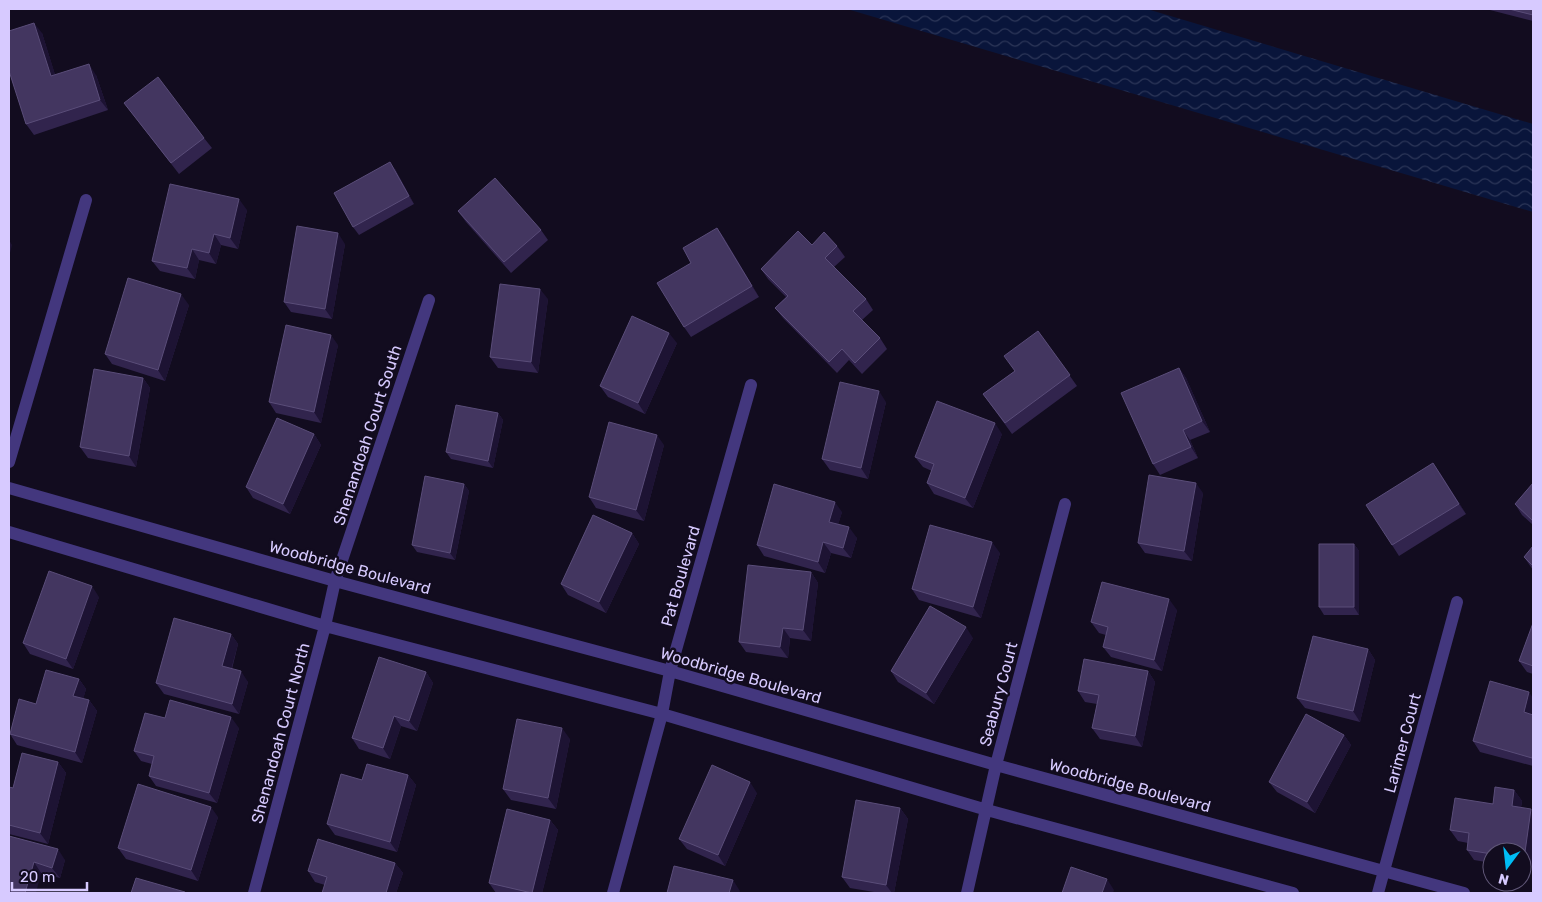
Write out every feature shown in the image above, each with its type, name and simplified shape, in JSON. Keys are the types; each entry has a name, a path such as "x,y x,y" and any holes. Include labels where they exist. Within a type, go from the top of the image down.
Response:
{"street":[{"path":"9,462 86,200"},
{"name":"Shenandoah Court South","path":"336,581 428,300"},
{"name":"Pat Boulevard","path":"613,893 662,714 670,671 751,385"},
{"name":"Woodbridge Boulevard","path":"9,488 336,581 670,671 996,765 1464,893"},
{"name":"Seabury Court","path":"967,893 996,765 1065,504"},
{"path":"9,532 326,626 662,714 987,810 1293,893"},
{"name":"Shenandoah Court North","path":"254,893 326,626 336,581"},
{"name":"Larimer Court","path":"1378,893 1458,602"}],"water":[{"path":"847,9 1147,9 1533,124 1533,212"}],"building":[{"path":"1509,9 1533,9 1533,15"},
{"path":"34,23 51,76 89,64 100,100 26,124 9,71 9,31"},
{"path":"158,77 204,138 171,163 124,103"},
{"path":"390,162 409,196 353,227 334,193"},
{"path":"495,178 541,230 504,262 458,211"},
{"path":"170,184 239,199 230,238 214,234 209,253 192,249 187,268 152,261"},
{"path":"297,226 338,233 325,309 284,302"},
{"path":"717,228 752,286 684,327 657,283 691,263 683,248"},
{"path":"798,231 812,245 824,232 837,246 825,258 866,299 853,311 880,338 855,363 842,349 829,362 775,308 788,296 761,269"},
{"path":"128,278 181,294 158,370 105,354"},
{"path":"500,284 540,289 531,362 490,357"},
{"path":"632,316 669,333 638,403 600,386"},
{"path":"286,325 331,335 314,412 269,402"},
{"path":"1038,331 1070,375 1005,423 983,394 1015,371 1004,356"},
{"path":"1179,368 1202,421 1183,430 1191,447 1153,464 1121,393"},
{"path":"94,369 143,378 129,456 80,447"},
{"path":"840,382 879,391 861,468 822,459"},
{"path":"937,401 995,423 965,498 927,483 934,464 915,457"},
{"path":"456,405 498,413 488,461 446,452"},
{"path":"277,418 314,434 283,504 246,487"},
{"path":"609,422 657,435 636,510 589,497"},
{"path":"1433,463 1459,504 1392,545 1366,505"},
{"path":"1149,475 1196,483 1184,551 1138,543"},
{"path":"425,476 464,484 450,553 412,545"},
{"path":"1533,483 1533,521 1515,504"},
{"path":"774,484 835,502 829,522 849,527 843,548 823,542 818,562 757,545"},
{"path":"593,515 632,533 599,602 561,584"},
{"path":"930,525 992,542 973,607 912,589"},
{"path":"1319,544 1354,544 1354,607 1319,607"},
{"path":"1533,546 1533,566 1524,557"},
{"path":"748,565 811,572 803,630 783,628 780,647 739,642"},
{"path":"49,571 92,586 66,659 23,643"},
{"path":"1102,582 1169,599 1154,660 1103,647 1108,627 1091,622"},
{"path":"930,606 966,627 926,693 891,671"},
{"path":"174,618 231,634 222,666 241,671 232,704 156,683"},
{"path":"1533,623 1533,666 1519,661"},
{"path":"1313,636 1368,649 1353,711 1297,698"},
{"path":"379,657 426,672 409,721 394,716 383,748 352,738"},
{"path":"1084,659 1148,671 1135,736 1092,728 1099,695 1078,691"},
{"path":"46,670 79,679 73,696 89,700 75,752 10,734 19,699 36,704"},
{"path":"1490,681 1529,692 1524,712 1533,715 1532,758 1473,741"},
{"path":"170,700 231,717 209,793 149,776 154,756 134,751 145,713 165,718"},
{"path":"1306,714 1344,735 1307,802 1269,782"},
{"path":"517,719 562,728 548,798 503,789"},
{"path":"22,753 58,762 40,833 9,825 9,787 13,788"},
{"path":"367,764 408,775 390,842 327,824 341,774 362,780"},
{"path":"712,765 750,782 718,855 679,839"},
{"path":"138,784 211,807 191,870 118,848"},
{"path":"1495,787 1514,790 1512,806 1531,809 1526,842 1482,842 1482,852 1467,850 1469,833 1450,830 1455,798 1493,804"},
{"path":"856,800 900,808 886,885 842,877"},
{"path":"507,809 550,820 532,893 489,883"},
{"path":"9,836 58,849 52,868 34,862 25,893 9,893"},
{"path":"318,839 395,863 386,893 322,893 327,877 308,871"},
{"path":"674,866 733,880 729,893 667,893"},
{"path":"1071,867 1107,879 1102,893 1062,893"},
{"path":"136,878 185,892 185,893 131,893"}]}
